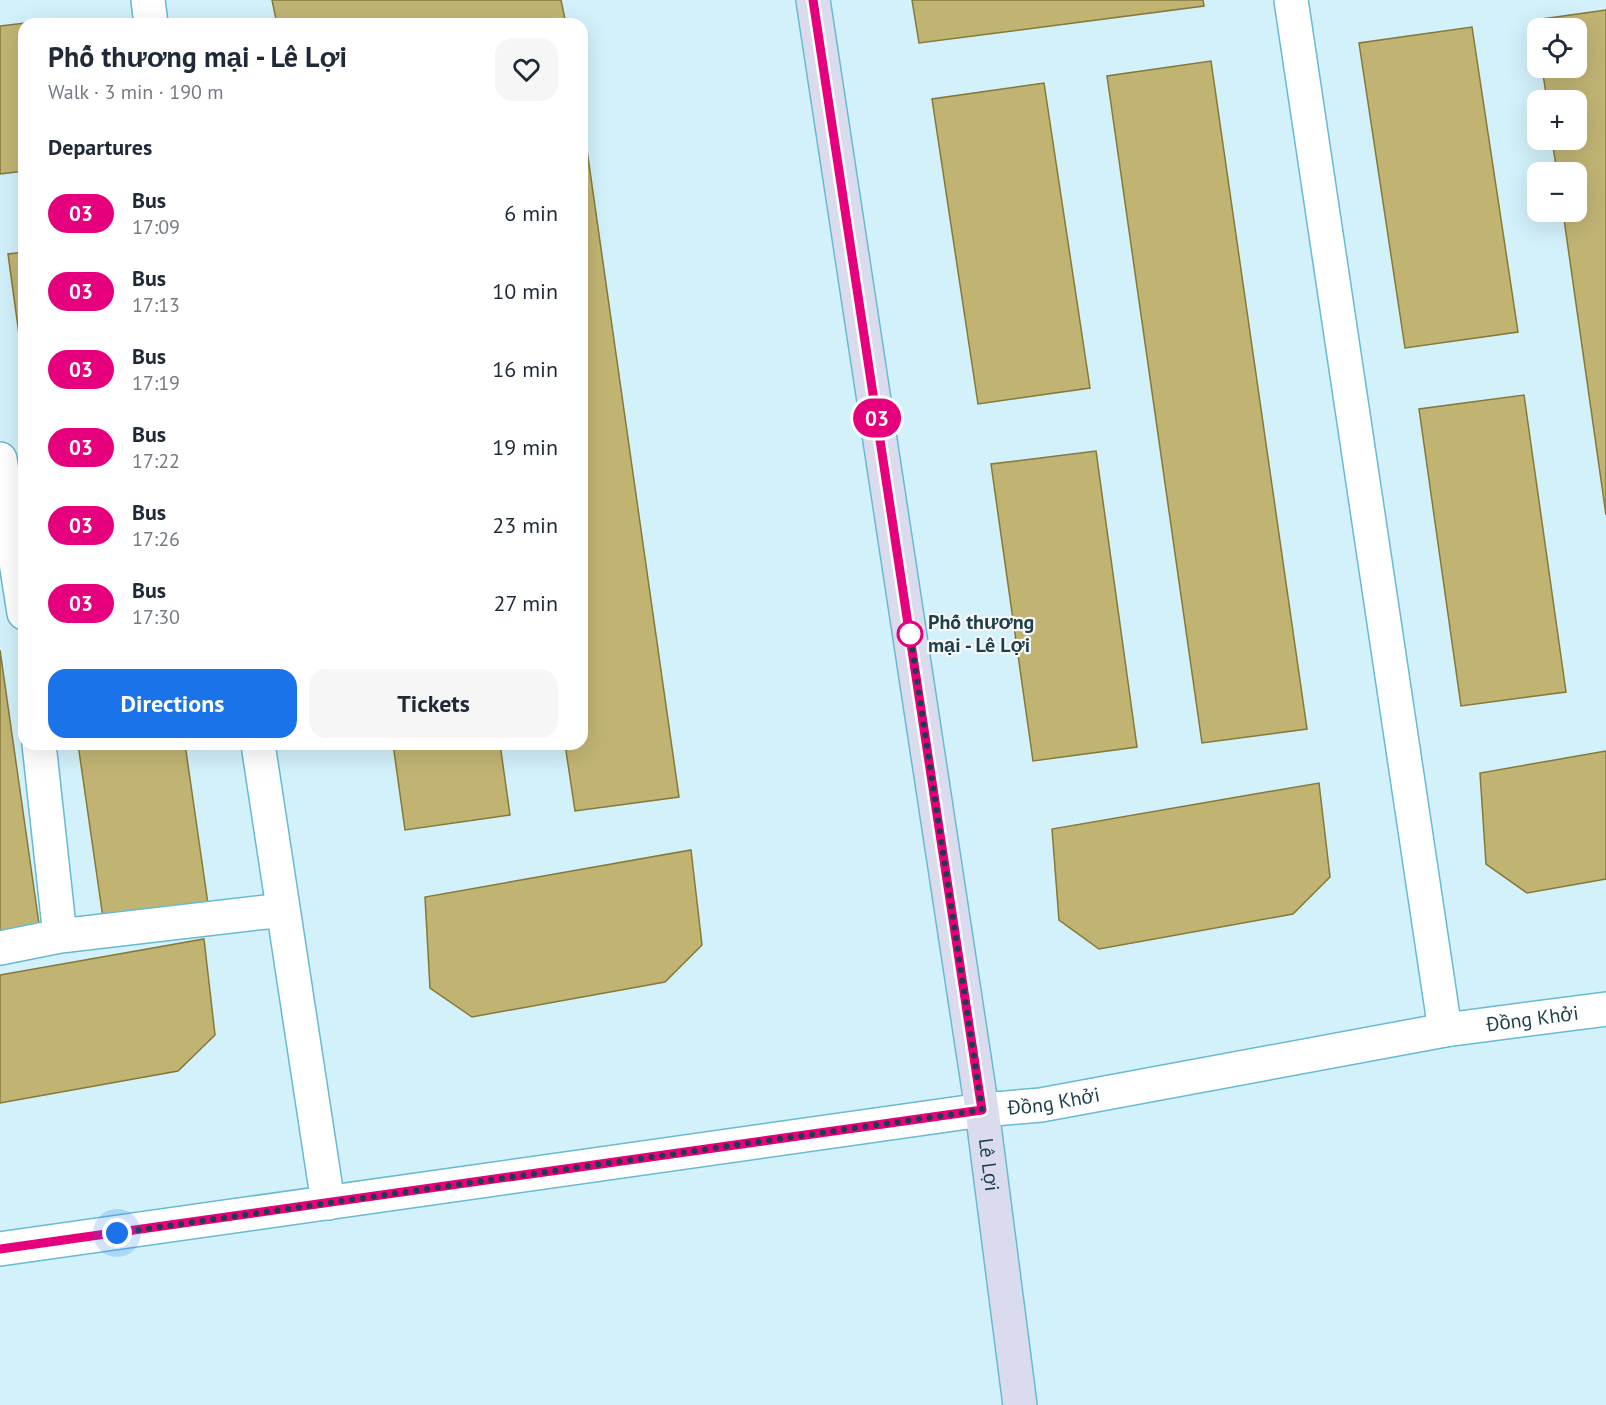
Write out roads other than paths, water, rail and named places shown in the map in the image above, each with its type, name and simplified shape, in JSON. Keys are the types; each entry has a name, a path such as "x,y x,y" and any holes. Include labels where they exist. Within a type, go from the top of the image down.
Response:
{"main road":[{"name":"Lê Lợi","path":"813,0 982,1110 1020,1405"}],"street":[{"path":"147,0 150,18"},
{"path":"1291,0 1445,1030"},
{"path":"0,459 18,568"},
{"path":"40,750 60,936"},
{"path":"259,750 328,1203"},
{"path":"0,948 60,936 283,910"},
{"name":"Đồng Khởi","path":"0,1249 982,1110 1041,1105 1445,1030 1606,1009"}],"place":[{"name":"Phố thương mại - Lê Lợi","path":"910,634"}]}
